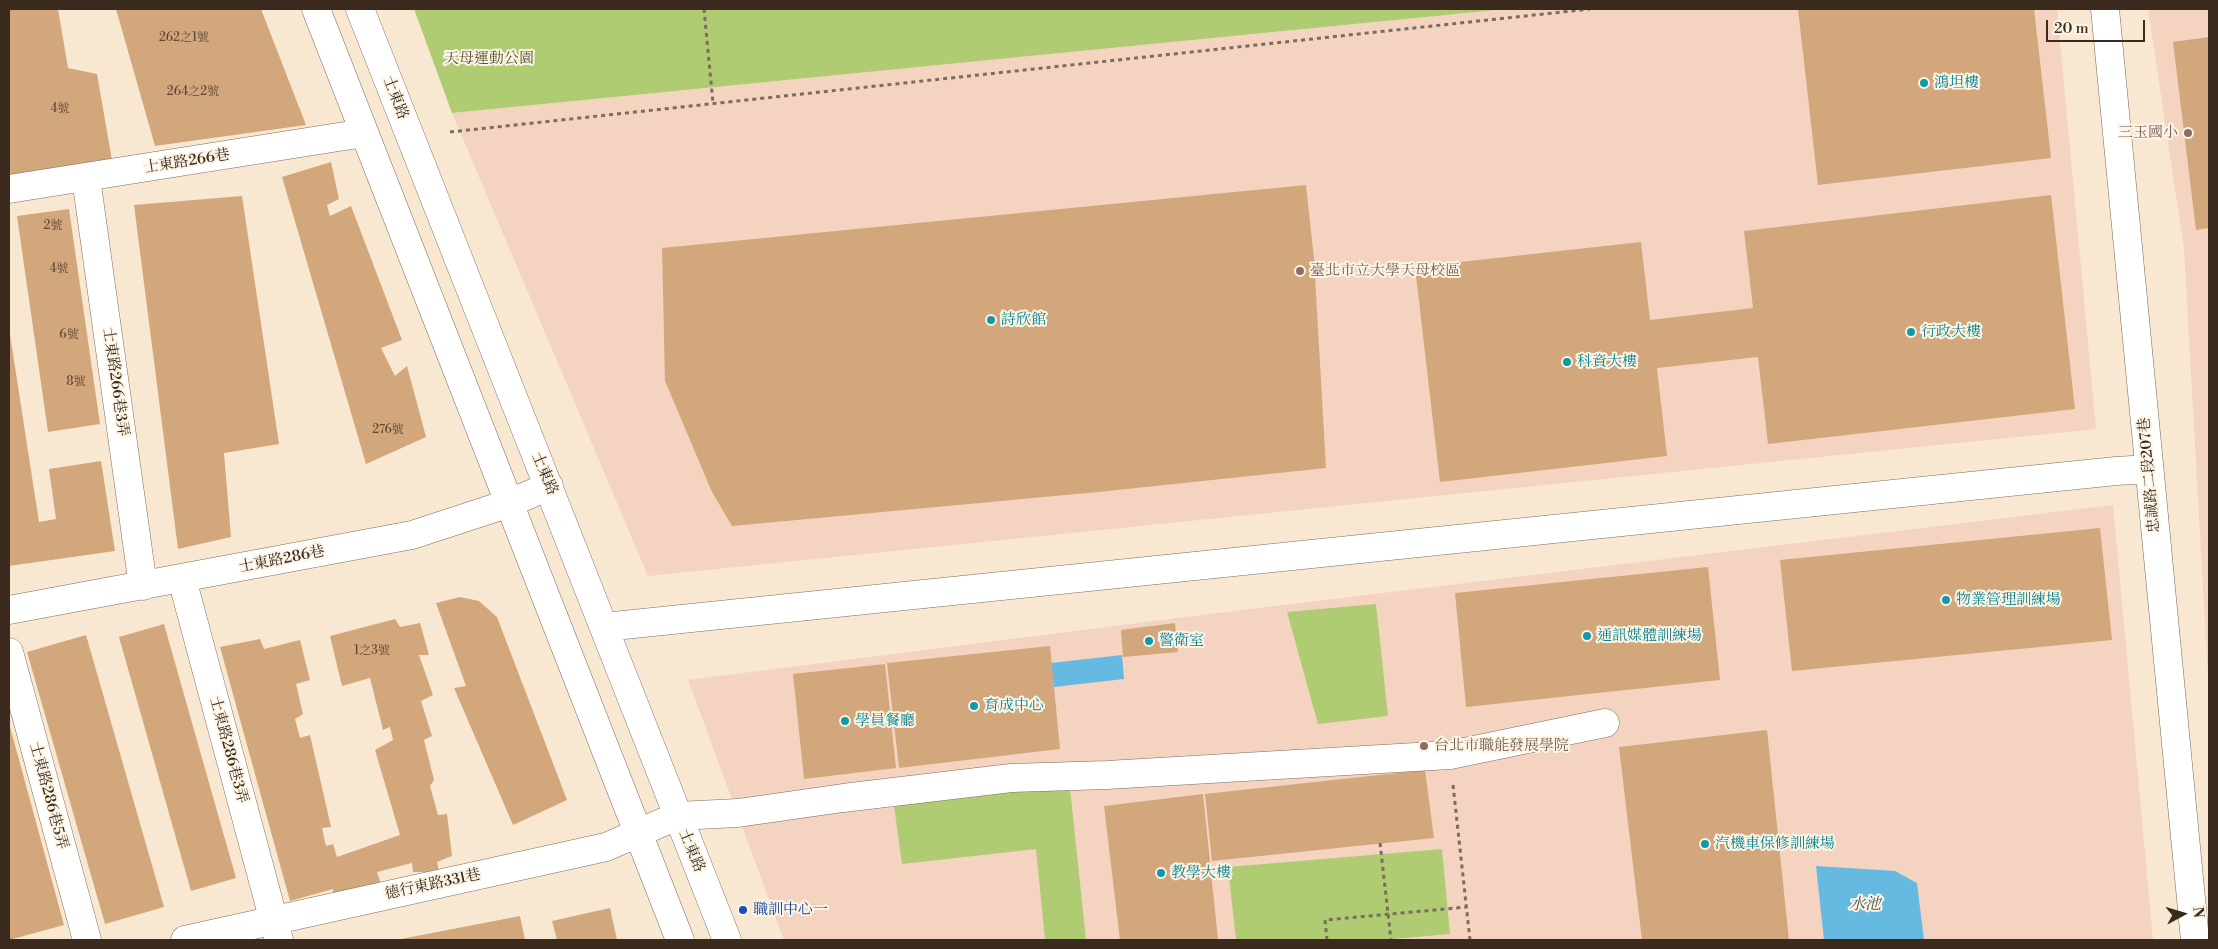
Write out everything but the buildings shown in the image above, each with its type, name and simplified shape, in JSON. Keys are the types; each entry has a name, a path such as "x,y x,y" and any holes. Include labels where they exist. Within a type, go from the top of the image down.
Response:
{"street":[{"path":"316,9 680,940"},
{"name":"士東路","path":"360,9 727,940"},
{"name":"忠誠路二段207巷","path":"2105,9 2195,940"},
{"name":"士東路266巷","path":"9,189 364,132"},
{"name":"士東路266巷3弄","path":"86,178 143,586"},
{"path":"604,627 2149,469"},
{"name":"士東路286巷","path":"9,610 412,535 510,503 549,486"},
{"name":"士東路286巷3弄","path":"182,579 276,930"},
{"name":"士東路286巷5弄","path":"9,652 87,940"},
{"path":"677,816 738,813 843,798 1011,778 1107,776 1450,755 1605,723"},
{"name":"德行東路331巷","path":"185,940 276,930 606,846 677,816"}],"path":[{"path":"704,9 713,103"},
{"path":"450,132 1590,9"},
{"path":"1450,755 1470,940"},
{"path":"1380,843 1391,940"},
{"path":"1327,940 1325,920 1467,907"}],"shaded area":[{"name":"臺北市立大學天母校區","path":"1507,9 2057,9 2096,429 648,576 452,113"},
{"name":"三玉國小","path":"2148,9 2209,9 2209,694 2184,249"},
{"name":"台北市職能發展學院","path":"2113,505 2153,940 784,940 688,680 1217,613"}],"green space":[{"name":"天母運動公園","path":"414,9 1507,9 452,113"},
{"path":"1376,604 1388,716 1318,724 1287,612"},
{"path":"1069,779 1086,940 1045,940 1036,849 902,864 893,798"},
{"path":"1442,849 1450,934 1382,940 1236,940 1228,867"}],"water":[{"path":"1122,655 1124,679 1054,687 1051,663"},
{"name":"水池","path":"1816,866 1895,871 1917,883 1924,940 1824,940"}],"place":[{"name":"鴻坦樓","path":"1924,83"},
{"name":"三玉國小","path":"2188,133"},
{"name":"臺北市立大學天母校區","path":"1300,271"},
{"name":"詩欣館","path":"991,320"},
{"name":"行政大樓","path":"1911,332"},
{"name":"科資大樓","path":"1567,362"},
{"name":"物業管理訓練場","path":"1946,600"},
{"name":"通訊媒體訓練場","path":"1587,636"},
{"name":"警衛室","path":"1149,641"},
{"name":"育成中心","path":"974,706"},
{"name":"學員餐廳","path":"845,721"},
{"name":"台北市職能發展學院","path":"1424,746"},
{"name":"汽機車保修訓練場","path":"1705,844"},
{"name":"教學大樓","path":"1161,873"},
{"name":"職訓中心一","path":"743,910"}]}
